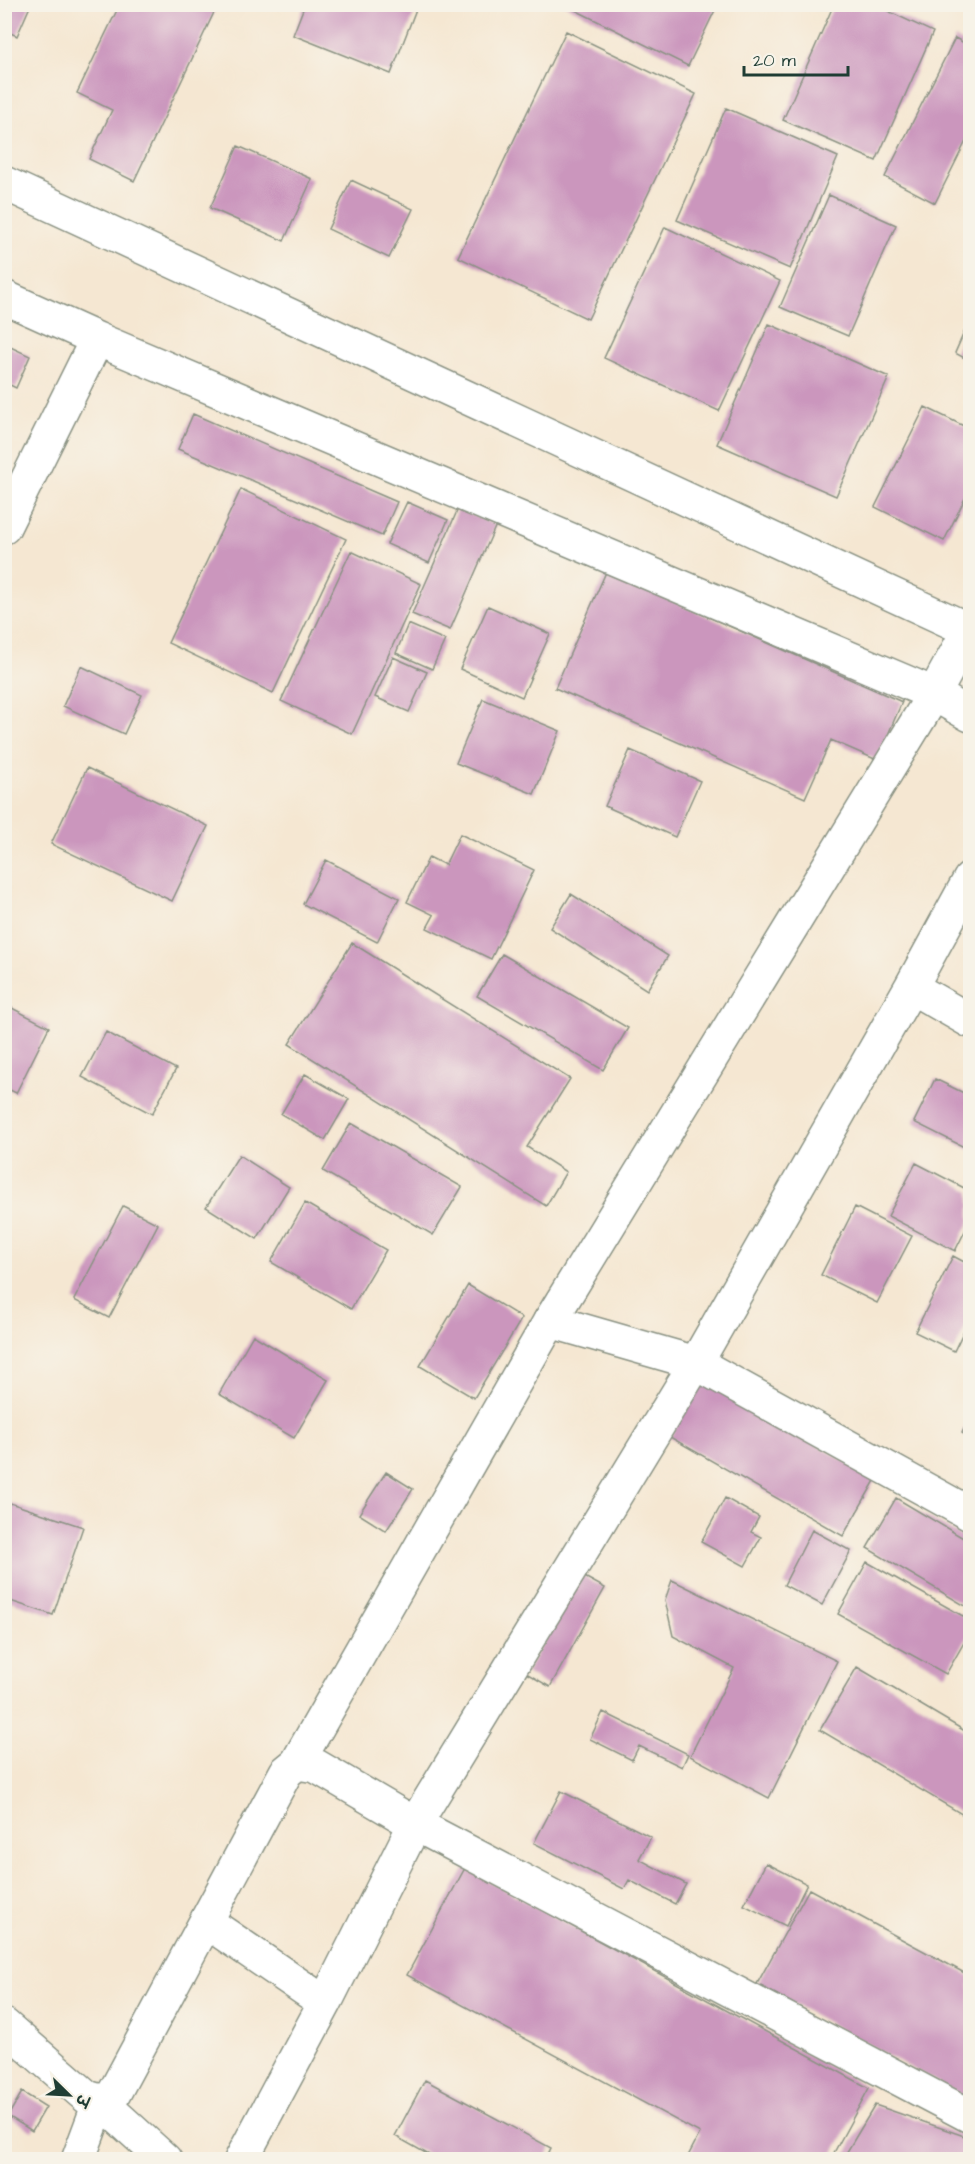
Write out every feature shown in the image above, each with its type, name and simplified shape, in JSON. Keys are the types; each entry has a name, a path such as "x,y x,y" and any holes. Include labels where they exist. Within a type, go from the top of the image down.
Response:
{"street":[{"path":"4,183 970,629 934,693 550,1322 297,1763 286,1772 112,2097 100,2101"},
{"path":"4,297 97,339 934,693 970,715"},
{"path":"4,527 97,339"},
{"path":"241,2160 325,2003 415,1824 696,1363 911,987 970,879"},
{"path":"911,987 970,1021"},
{"path":"550,1322 696,1363 970,1514"},
{"path":"297,1763 316,1766 415,1824 970,2116"},
{"path":"207,1922 325,2003"},
{"path":"4,2025 87,2097 100,2101 165,2160"},
{"path":"78,2160 100,2101"}],"building":[{"path":"4,4 31,4 17,36 4,30"},
{"path":"120,4 218,4 134,181 89,159 112,110 77,93"},
{"path":"305,4 418,4 391,74 293,35"},
{"path":"563,4 718,4 688,66"},
{"path":"834,4 873,4 933,32 876,161 783,120"},
{"path":"566,31 696,94 588,319 458,257"},
{"path":"955,38 970,46 970,133 935,203 885,177"},
{"path":"726,108 838,157 790,269 677,220"},
{"path":"238,146 312,179 284,241 210,208"},
{"path":"351,180 413,209 389,258 328,229"},
{"path":"829,195 896,225 848,336 780,307"},
{"path":"665,227 780,281 719,411 604,358"},
{"path":"970,319 970,361 955,353"},
{"path":"769,324 889,377 836,496 717,444"},
{"path":"4,344 30,356 16,388 4,382"},
{"path":"925,407 970,429 970,488 944,541 875,507"},
{"path":"193,414 397,502 382,536 178,449"},
{"path":"241,489 346,539 273,693 168,643"},
{"path":"407,502 448,520 429,563 387,544"},
{"path":"458,509 496,525 450,630 412,614"},
{"path":"351,551 421,584 352,734 281,701"},
{"path":"606,572 902,702 877,760 831,740 805,798 555,688"},
{"path":"488,606 550,634 522,697 460,669"},
{"path":"408,624 445,640 432,669 396,653"},
{"path":"393,657 427,672 409,712 375,697"},
{"path":"81,666 142,695 124,734 63,706"},
{"path":"483,699 560,731 534,794 456,763"},
{"path":"630,750 700,781 675,837 605,806"},
{"path":"87,768 208,826 172,901 51,844"},
{"path":"460,834 534,870 491,959 427,928 434,915 407,902 429,857 445,865"},
{"path":"326,860 399,898 377,942 303,904"},
{"path":"571,894 668,956 647,990 550,928"},
{"path":"352,943 570,1079 527,1147 566,1172 546,1206 289,1044"},
{"path":"502,954 628,1028 603,1070 477,996"},
{"path":"4,1004 49,1027 16,1093 4,1087"},
{"path":"106,1032 176,1069 152,1114 82,1077"},
{"path":"305,1074 349,1099 325,1140 281,1114"},
{"path":"935,1079 970,1096 970,1150 914,1122"},
{"path":"351,1123 462,1187 433,1235 323,1171"},
{"path":"239,1155 289,1187 257,1239 206,1207"},
{"path":"916,1163 970,1191 970,1221 955,1251 888,1216"},
{"path":"305,1203 386,1250 351,1309 271,1262"},
{"path":"123,1206 158,1224 109,1318 74,1300"},
{"path":"855,1207 912,1236 877,1303 821,1275"},
{"path":"953,1256 970,1265 970,1318 954,1351 915,1332"},
{"path":"468,1285 522,1318 474,1398 420,1366"},
{"path":"253,1335 328,1380 294,1438 219,1394"},
{"path":"703,1380 876,1479 843,1536 670,1437"},
{"path":"970,1417 970,1438 962,1433"},
{"path":"386,1472 413,1489 386,1531 359,1514"},
{"path":"725,1498 759,1517 751,1532 761,1537 745,1566 701,1542"},
{"path":"896,1498 970,1542 970,1602 967,1607 867,1548"},
{"path":"4,1501 83,1527 53,1615 4,1599"},
{"path":"812,1530 851,1551 822,1605 784,1585"},
{"path":"867,1562 970,1620 970,1632 946,1674 838,1614"},
{"path":"581,1575 605,1588 550,1687 526,1673"},
{"path":"672,1580 837,1661 769,1798 690,1756 734,1668 673,1636 665,1600"},
{"path":"857,1667 970,1734 970,1819 820,1730"},
{"path":"603,1712 688,1754 682,1767 639,1746 632,1760 590,1739"},
{"path":"561,1791 651,1837 639,1859 686,1884 675,1904 629,1880 624,1889 534,1843"},
{"path":"766,1863 807,1884 786,1926 744,1905"},
{"path":"465,1868 869,2088 830,2160 686,2160 700,2133 407,1975"},
{"path":"809,1889 970,1976 970,2100 757,1984"},
{"path":"425,2080 551,2148 545,2160 438,2160 395,2136"},
{"path":"22,2092 46,2107 32,2131 8,2116"},
{"path":"875,2105 970,2138 970,2160 842,2160"}]}
